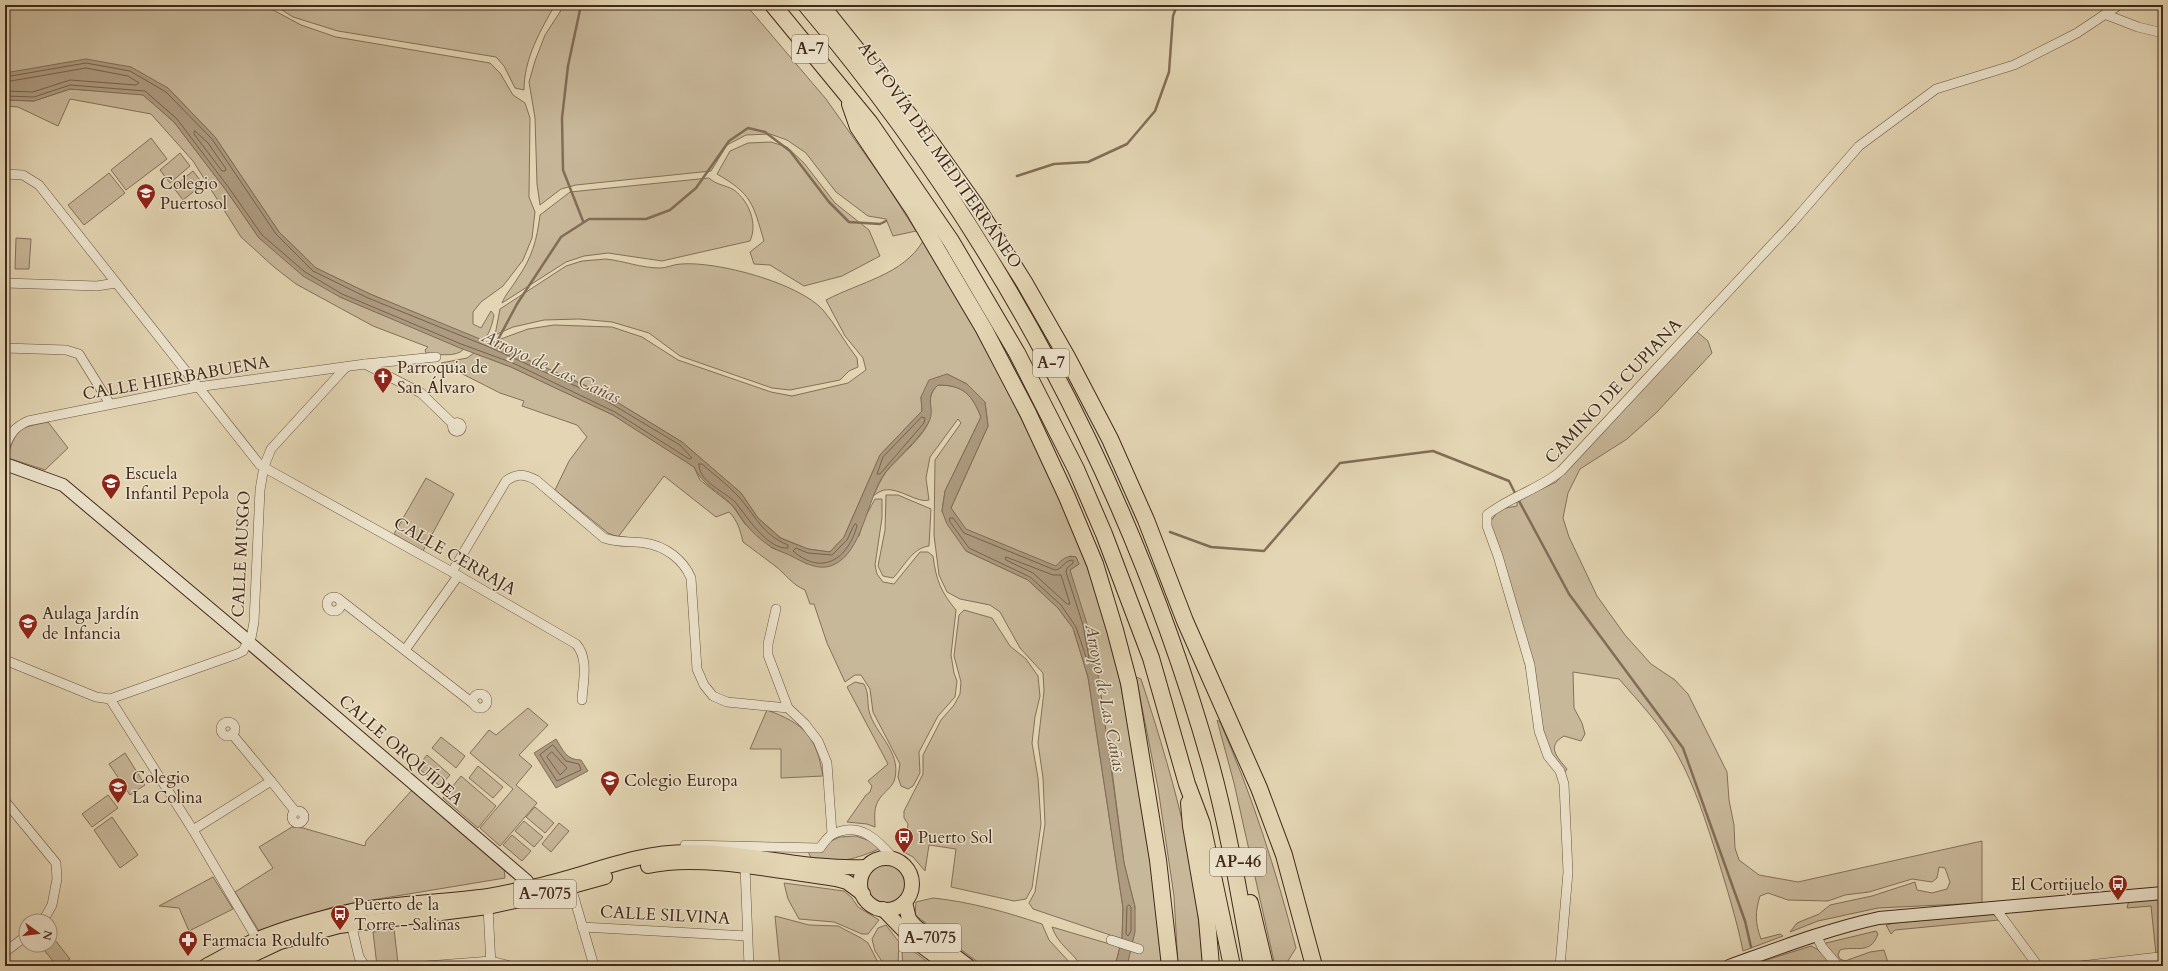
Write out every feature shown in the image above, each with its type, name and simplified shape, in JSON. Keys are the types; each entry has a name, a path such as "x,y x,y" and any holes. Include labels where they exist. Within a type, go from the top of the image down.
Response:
{"highway":[{"name":"A-7","path":"773,5 847,93 914,185 951,241 985,296 1048,411 1076,469 1126,589 1151,658 1187,784 1202,824 1231,964"},
{"name":"AUTOVÍA DEL MEDITERRÁNEO","path":"806,5 857,66 955,204 1006,283 1051,364 1092,445 1129,530 1180,664 1211,767 1232,860 1258,962"},
{"path":"821,5 925,134 976,206 1024,282 1067,357 1110,439 1146,520 1185,621 1259,788 1284,855 1314,966"},
{"path":"847,93 858,127 913,210 984,329 1028,413 1067,497 1094,564 1115,630 1129,683 1158,860 1170,966"},
{"name":"AP-46","path":"1187,784 1191,826 1207,919 1211,966"}],"main road":[{"path":"531,884 627,853 685,845"},
{"name":"A-7075","path":"206,966 258,939 308,922 352,912 489,896 531,884 627,861 685,852 748,856 840,868 866,867 879,859 894,859 908,869 912,878 912,888 905,902 895,908 883,909"},
{"name":"A-7075","path":"229,966 280,942 351,923 488,907 552,892 653,865 686,862 745,867 836,879 847,882 863,894 871,904 883,909 911,938 948,966"},
{"path":"863,894 861,880 866,867"},
{"path":"531,884 552,892"},
{"name":"A-7075","path":"905,902 909,919 915,926 968,966"}],"street":[{"name":"CAMINO DE CUPIANA","path":"1560,966 1568,872 1564,784 1560,771 1548,756 1539,731 1530,665 1498,556 1487,526 1487,515 1497,506 1549,481 1560,471 1792,224 1859,146 1936,88 2014,65 2077,33 2107,15 2119,5"},
{"path":"2107,15 2138,27 2163,33"},
{"name":"CALLE CERRAJA","path":"5,174 23,175 39,185 197,387 264,468 455,574 576,644 581,649 584,660 582,700"},
{"path":"5,283 97,286 116,283"},
{"path":"5,348 66,350 79,354 110,404"},
{"name":"CALLE HIERBABUENA","path":"5,447 11,433 23,424 110,404 197,387 365,364 436,357"},
{"path":"365,364 421,393 453,424"},
{"name":"CALLE MUSGO","path":"249,642 254,622 260,490 264,468 271,449 346,367"},
{"name":"CALLE ORQUÍDEA","path":"5,464 63,485 531,884"},
{"path":"405,650 455,574 506,481 514,475 526,475 536,480 604,538 617,542 645,543 675,556 682,563 689,574 692,586 697,669 704,685 713,696 727,702 788,708"},
{"path":"339,599 475,705"},
{"path":"776,609 768,644 768,655 788,708 805,724 818,741 827,763 832,834"},
{"path":"5,660 96,696 110,700 237,654 242,651 249,642"},
{"path":"110,700 193,830 258,939"},
{"path":"232,734 295,811"},
{"path":"193,830 271,781"},
{"path":"5,801 56,863 57,879 52,905 48,913"},
{"path":"685,845 820,848 832,834 846,831 864,831 880,842 894,859"},
{"path":"745,867 749,966"},
{"path":"571,887 594,966"},
{"path":"1730,966 1850,924 1879,918 1996,909 2163,893"},
{"path":"488,907 491,964"},
{"path":"1996,909 2038,966"},
{"path":"351,923 359,957 364,966"},
{"name":"CALLE SILVINA","path":"582,927 747,936"},
{"path":"1816,935 1822,947 1838,966"},
{"path":"1111,940 1139,949"},
{"path":"5,952 18,942"},
{"path":"2080,966 2159,957 2163,954"},
{"path":"426,966 491,964 510,966"}],"shaded area":[{"path":"5,5 264,5 301,25 336,37 490,63 500,73 513,95 525,103 530,118 529,197 535,212 532,238 523,260 503,286 481,302 473,312 473,324 481,328 491,311 494,315 490,329 483,341 370,294 316,268 279,232 215,137 168,88 33,69 5,73"},
{"path":"274,5 555,5 530,56 524,90 515,88 504,66 496,57 338,31 293,17"},
{"path":"563,5 746,5 826,99 884,181 916,231 893,236 886,219 868,216 836,192 806,153 787,140 770,134 746,135 727,145 711,171 576,185 561,189 540,205 537,184 535,118 529,82 545,35"},
{"path":"70,89 143,94 174,122 226,190 259,238 340,297 464,349 456,354 441,355 426,353 425,350 428,347 373,326 296,284 274,267 241,237 193,161 151,114 70,99 58,126 18,107 5,106 5,100 34,101"},
{"path":"151,138 167,159 126,190 111,170"},
{"path":"771,142 787,147 804,163 835,203 869,230 880,256 842,276 804,286 770,265 754,264 750,252 764,241 754,209 750,201 738,188 717,174 730,151 748,143"},
{"path":"180,153 190,166 170,183 160,170"},
{"path":"193,171 203,184 183,200 173,187"},
{"path":"109,173 125,193 84,225 68,205"},
{"path":"709,178 734,190 748,206 751,213 753,227 750,241 662,261 608,253 584,256 566,262 502,303 530,256 537,233 540,215 570,192"},
{"path":"16,238 31,239 29,269 15,269"},
{"path":"923,241 944,272 996,368 1072,521 1113,645 1141,792 1165,966 1127,966 1135,907 1124,863 1111,762 1070,570 1079,564 1076,557 1070,556 1056,567 965,529 951,508 988,426 985,402 967,384 947,374 921,397 922,411 880,455 844,537 830,552 808,549 781,538 758,518 741,493 682,442 602,393 490,343 528,329 554,325 612,327 642,337 678,360 771,392 792,396 848,383 866,370 863,358 845,336 826,300 892,270 914,253"},
{"path":"606,259 653,268 663,268 681,264 715,266 756,276 796,291 811,300 823,310 857,358 858,367 849,371 840,380 790,390 772,388 680,356 649,333 612,322 579,319 544,320 513,327 495,335 500,309 566,266 582,261"},
{"path":"1696,331 1708,341 1712,353 1656,413 1627,439 1580,469 1568,493 1563,518 1569,537 1597,596 1625,635 1651,664 1675,680 1688,694 1727,772 1729,800 1734,825 1735,848 1739,860 1759,875 1798,882 1982,841 1982,903 1878,908 1818,921 1790,932 1797,923 1819,914 1830,905 1872,896 1915,882 1917,890 1932,893 1947,889 1950,882 1945,868 1939,867 1937,878 1932,882 1912,879 1869,892 1845,895 1828,901 1788,900 1768,893 1760,896 1757,907 1756,918 1761,939 1780,934 1783,936 1743,951 1717,856 1700,804 1689,779 1665,734 1619,679 1573,672 1574,708 1582,723 1585,734 1581,741 1564,736 1555,744 1555,752 1567,769 1565,772 1550,753 1538,716 1490,522 1500,509 1517,506 1517,501 1556,482"},
{"path":"474,353 511,367 613,415 694,467 700,480 732,505 745,524 772,548 792,555 807,564 859,536 864,519 875,499 882,499 882,518 875,565 877,574 883,582 894,584 920,552 928,552 933,556 940,585 946,597 956,610 951,655 957,681 955,697 938,716 919,752 920,773 913,786 908,789 901,786 898,777 900,764 873,712 870,689 861,675 855,675 845,682 827,643 814,604 810,604 805,590 796,585 774,565 743,542 737,522 729,512 716,517 664,476 618,537 608,533 555,490 569,461 587,437 577,425 522,406 524,401 500,393 441,363 467,358"},
{"path":"938,385 947,385 961,389 970,397 981,417 945,491 942,511 966,551 1028,580 1058,608 1073,628 1088,677 1123,908 1122,939 1033,909 1029,903 1035,892 1045,824 1043,778 1038,743 1044,691 1043,673 1020,648 1000,612 990,605 960,599 947,592 939,575 934,535 935,460 961,423 958,419 930,457 926,478 929,500 919,500 890,490 883,490 873,496 886,472 925,429 931,412 932,394"},
{"path":"48,422 68,448 45,470 8,458 7,456 14,439 20,430"},
{"path":"426,478 454,494 423,551 394,534"},
{"path":"886,495 898,495 931,509 929,546 923,547 913,554 893,578 883,576 878,566 885,530"},
{"path":"964,610 992,618 1010,646 1026,659 1038,676 1040,696 1035,717 1032,743 1038,778 1041,824 1032,888 1026,899 1014,901 951,887 956,849 929,845 925,871 913,857 904,852 908,824 904,818 904,811 923,774 923,755 941,720 954,705 960,694 961,682 954,656 959,615"},
{"path":"1136,677 1141,679 1148,700 1167,762 1188,846 1197,906 1203,966 1178,966 1174,896 1158,788"},
{"path":"855,682 864,684 866,687 869,711 876,727 891,751 896,768 893,784 880,798 876,805 875,827 867,824 847,822 866,795 870,792 872,786 868,781 888,764 847,687"},
{"path":"528,708 548,725 519,755 532,766 516,785 537,803 500,846 480,828 513,789 470,753 489,730 496,735"},
{"path":"767,710 800,726 807,733 817,751 823,776 781,778 781,749 750,749"},
{"path":"1217,720 1220,722 1243,777 1280,890 1296,948 1286,964 1275,966 1234,783"},
{"path":"441,737 465,756 456,768 432,748"},
{"path":"125,753 145,785 130,795 109,764"},
{"path":"427,755 450,775 440,786 417,767"},
{"path":"478,766 503,787 493,798 469,778"},
{"path":"461,776 496,806 478,828 443,798"},
{"path":"412,790 504,869 505,878 336,906 259,931 235,892 273,868 259,847 292,827 303,828 365,846 366,841"},
{"path":"108,795 118,808 92,827 82,814"},
{"path":"535,807 554,823 545,833 526,817"},
{"path":"112,817 138,855 120,868 94,830"},
{"path":"524,821 543,837 534,847 515,831"},
{"path":"559,823 569,831 551,852 542,844"},
{"path":"512,835 531,851 522,861 503,845"},
{"path":"856,836 870,841 881,848 856,858 840,861 812,859 808,852 840,837"},
{"path":"887,863 895,865 901,869 905,875 907,883 905,891 901,897 895,901 887,903 879,901 873,897 869,891 867,883 869,875 873,869 879,865"},
{"path":"213,877 233,909 189,931 179,908 159,906"},
{"path":"784,883 844,891 852,898 858,907 879,920 868,934 862,934 834,922 799,919 788,899"},
{"path":"933,898 988,908 1042,924 1049,940 1073,966 983,966 915,915 916,902"},
{"path":"2163,898 2163,939 2159,944 2158,954 2156,954 2151,906 2127,908 2129,900"},
{"path":"1993,914 1999,920 1895,930 1891,934 1886,925 1894,923"},
{"path":"775,916 809,925 838,926 868,943 880,966 780,966"},
{"path":"886,925 899,942 898,966 885,966 875,951 872,939 878,928"},
{"path":"1052,927 1120,947 1115,966 1081,966 1058,939"},
{"path":"394,929 398,963 377,966 373,932"},
{"path":"1876,931 1878,934 1875,941 1871,945 1862,948 1840,950 1838,955 1840,959 1845,961 1870,952 1884,950 1889,966 1843,966 1824,947 1826,943"},
{"path":"58,944 70,959 61,966 57,966 46,953 58,953"},
{"path":"905,945 933,966 903,966 902,953"},
{"path":"1811,946 1817,949 1834,966 1758,966 1757,963"}],"water":[{"path":"86,59 131,67 168,88 215,137 279,232 316,268 370,294 490,343 602,393 682,442 741,493 758,518 780,538 808,549 830,552 844,537 880,455 922,411 921,397 929,380 947,374 967,384 985,402 988,426 951,508 966,529 1056,566 1067,557 1076,557 1079,564 1070,570 1087,624 1099,680 1124,863 1135,907 1135,932 1127,966 1115,966 1122,939 1123,908 1088,677 1073,628 1058,608 1028,580 966,551 947,524 942,511 945,491 981,417 974,403 966,393 961,389 947,385 938,385 933,390 930,400 931,414 927,425 918,438 885,473 873,497 858,537 851,549 843,558 833,565 826,567 813,566 771,547 761,540 748,527 732,505 702,479 694,467 613,415 511,367 460,348 340,297 303,276 259,238 226,190 174,122 143,95 70,89 34,101 5,100 5,73"},
{"path":"556,739 568,756 576,760 581,760 588,771 556,788 534,753"}],"waterway":[{"path":"581,5 568,66 562,118 563,170 583,221"},
{"path":"1017,176 1054,164 1088,162 1127,144 1155,111 1169,72 1173,16 1177,5"},
{"name":"Arroyo de Las Cañas","path":"494,347 517,304 561,237 589,219 646,219 670,210 696,188 729,141 748,128 765,132 790,151 829,202 849,222 880,224 886,221"},
{"path":"1170,532 1211,547 1264,551 1340,463 1433,451 1509,481 1516,495"},
{"path":"1518,499 1569,594 1683,748 1745,921 1751,947"}],"place":[{"name":"Colegio Puertosol","path":"146,210"},
{"name":"Parroquia de San Álvaro","path":"383,394"},
{"name":"Escuela Infantil Pepola","path":"111,500"},
{"name":"Aulaga Jardín de Infancia","path":"28,640"},
{"name":"Colegio Europa","path":"610,797"},
{"name":"Colegio La Colina","path":"118,804"},
{"name":"Puerto Sol","path":"904,854"},
{"name":"El Cortijuelo","path":"2118,901"},
{"name":"Puerto de la Torre - Salinas","path":"340,931"},
{"name":"Farmacia Rodulfo","path":"188,957"}]}
